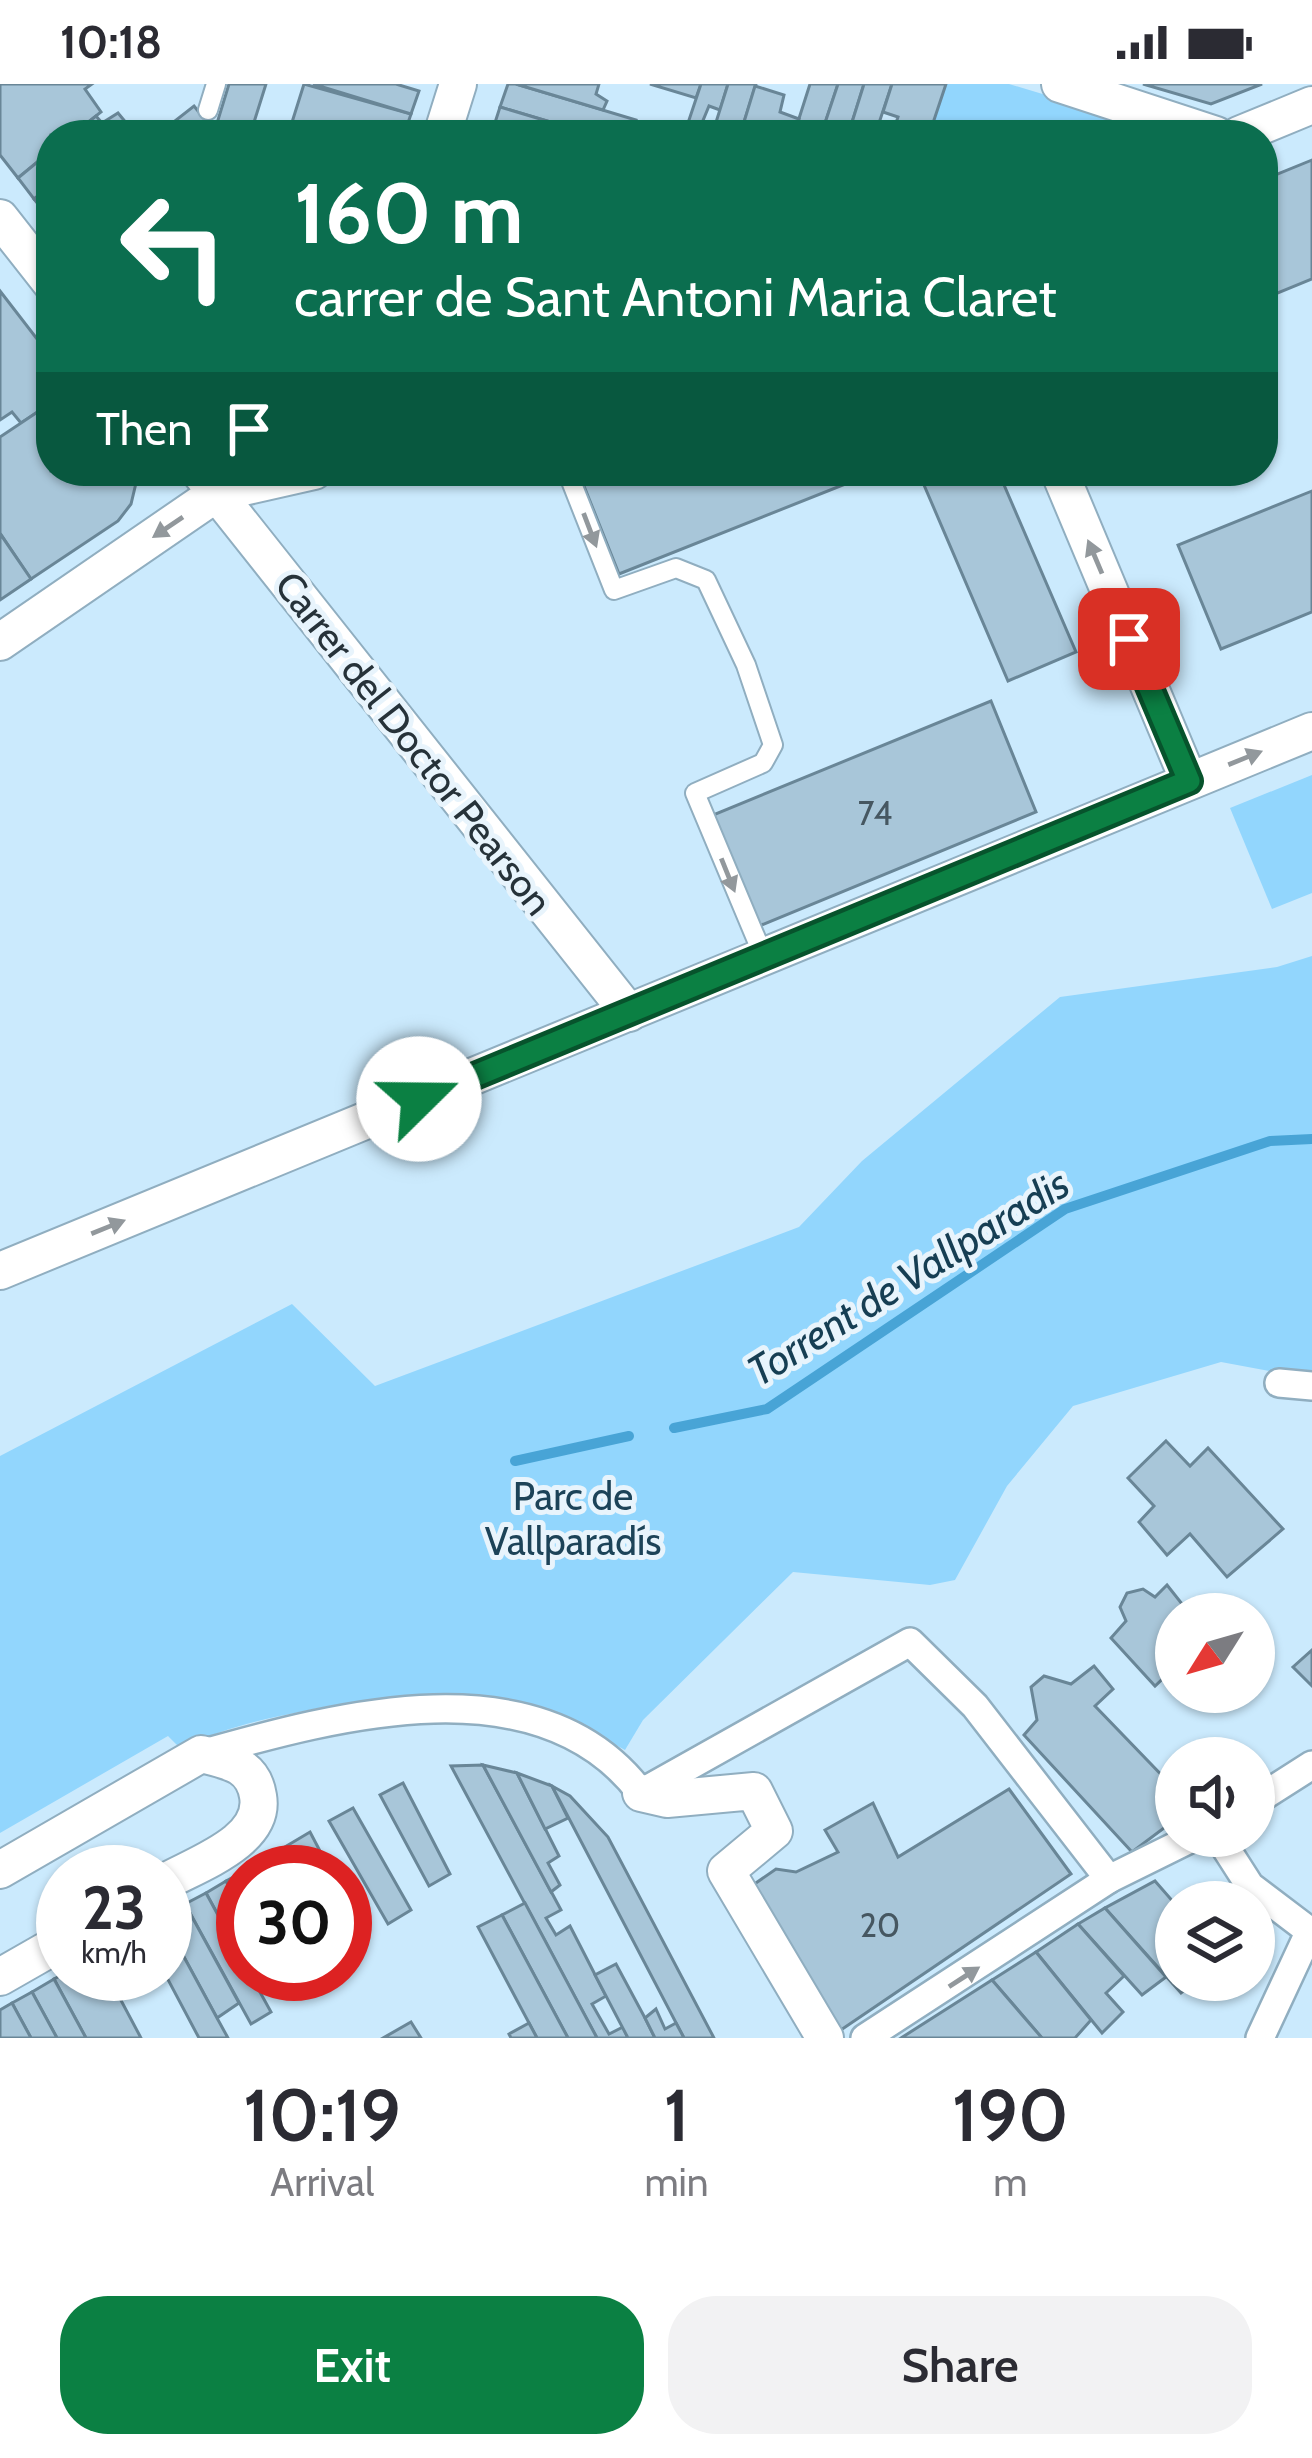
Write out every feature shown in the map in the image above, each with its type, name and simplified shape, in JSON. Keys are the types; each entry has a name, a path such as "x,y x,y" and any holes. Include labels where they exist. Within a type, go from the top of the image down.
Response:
{"street":[{"path":"447,120 458,84"},
{"path":"1060,84 1170,120"},
{"path":"1276,120 1312,105"},
{"path":"0,218 36,264"},
{"path":"0,642 203,486"},
{"name":"Carrer del Doctor Pearson","path":"211,486 629,1013"},
{"path":"1065,486 1189,781"},
{"path":"0,1271 1312,730"},
{"path":"1279,1383 1312,1386"},
{"path":"640,1793 910,1642 975,1706 1109,1879"},
{"path":"0,1870 201,1754 355,1716 414,1706 470,1708 573,1735 619,1765 640,1793 667,1799 754,1791 773,1831 726,1871 825,2038"},
{"path":"192,1866 244,1836 259,1812 253,1778 238,1764 201,1754"},
{"path":"1275,1789 1312,1767"},
{"path":"865,2038 1109,1879 1155,1856"},
{"path":"1231,1857 1250,1886 1310,1934 1260,2038"},
{"path":"0,1977 36,1956"}],"lane":[{"path":"208,110 216,84"},
{"path":"573,486 614,590 676,568 706,580 746,665 772,745 763,764 695,793 763,955"}],"green space":[{"path":"946,84 1009,84 1129,120 934,120"},
{"path":"1312,775 1312,893 1272,909 1230,808"},
{"name":"Parc de Vallparadís","path":"1312,956 1312,1379 1221,1362 1073,1406 1007,1486 955,1580 930,1585 793,1572 643,1720 625,1750 584,1729 507,1703 430,1696 348,1703 241,1726 181,1749 168,1736 0,1833 0,1456 292,1304 375,1386 799,1227 862,1161 1060,997 1277,967"}],"building":[{"path":"0,84 92,84 85,89 101,112 91,120 36,120 36,163 18,178 0,155"},
{"path":"229,84 266,84 255,120 218,120"},
{"path":"304,84 411,114 409,120 293,120"},
{"path":"313,84 396,84 419,91 411,114"},
{"path":"508,84 516,84 636,120 544,120 500,107"},
{"path":"516,84 599,84 596,94 607,101 603,110"},
{"path":"650,84 701,84 696,98"},
{"path":"701,84 728,84 720,110 709,106 703,120 689,120"},
{"path":"728,84 756,84 745,120 717,120"},
{"path":"810,84 838,84 826,120 799,120"},
{"path":"838,84 864,84 853,120 826,120"},
{"path":"864,84 892,84 880,120 853,120"},
{"path":"892,84 946,84 934,120 897,120 883,112"},
{"path":"1143,84 1262,84 1211,104"},
{"path":"755,86 784,95 780,112 799,119 799,120 745,120"},
{"path":"194,106 205,120 176,120"},
{"path":"500,107 544,120 496,120"},
{"path":"1312,160 1312,279 1278,293 1278,174"},
{"path":"36,163 36,197 34,199 18,178"},
{"path":"0,291 36,338 36,413 21,423 12,412 0,420"},
{"path":"36,413 36,486 135,486 131,504 118,521 31,579 0,533 0,437"},
{"path":"584,486 840,486 619,574"},
{"path":"924,486 1004,486 1076,652 1008,681"},
{"path":"1312,491 1312,612 1221,649 1178,545"},
{"path":"0,536 31,579 0,600"},
{"path":"991,701 1036,812 759,926 713,815"},
{"path":"1166,1441 1190,1466 1208,1448 1283,1529 1227,1577 1190,1534 1167,1555 1139,1522 1154,1506 1128,1478"},
{"path":"1143,1589 1155,1597 1155,1686 1111,1638 1126,1621 1120,1607 1127,1593"},
{"path":"1312,1650 1312,1686 1293,1667"},
{"path":"1094,1666 1113,1689 1095,1706 1155,1768 1155,1835 1132,1852 1024,1735 1037,1720 1031,1687 1044,1676 1071,1684"},
{"path":"483,1765 561,1910 546,1918 556,1935 570,1926 606,1996 592,2004 609,2034 623,2027 628,2038 597,2038 451,1766"},
{"path":"483,1765 517,1773 559,1856 548,1863 560,1885 551,1892"},
{"path":"517,1773 552,1786 568,1818 545,1829"},
{"path":"403,1783 450,1874 429,1886 380,1795"},
{"path":"552,1786 570,1796 608,1837 714,2038 684,2038"},
{"path":"1009,1789 1071,1874 832,2036 740,1894 776,1869 796,1872 838,1852 825,1830 873,1803 898,1857"},
{"path":"353,1808 411,1910 388,1924 372,1896 372,1845 343,1845 329,1821"},
{"path":"310,1832 317,1845 288,1845"},
{"path":"1155,1881 1155,1964 1105,1908"},
{"path":"216,1887 216,1911 206,1893"},
{"path":"206,1893 216,1911 216,1960 192,1917 192,1900"},
{"path":"525,1903 597,2038 568,2038 502,1915"},
{"path":"1105,1908 1155,1965 1155,1985 1142,1995 1078,1924"},
{"path":"502,1915 568,2038 537,2038 478,1927"},
{"path":"192,1917 216,1961 216,2001 239,2003 217,2018 192,1972"},
{"path":"1078,1924 1124,1976 1106,1993 1123,2012 1102,2033 1036,1952"},
{"path":"1036,1952 1091,2020 1075,2038 1042,2038 992,1980"},
{"path":"616,1964 655,2038 628,2038 595,1975"},
{"path":"192,1972 228,2038 199,2038 179,2001 192,2001"},
{"path":"992,1980 1042,2038 901,2038"},
{"path":"32,1992 57,2038 31,2038 12,2003"},
{"path":"37,2001 66,2001 86,2038 57,2038"},
{"path":"66,2001 121,2001 141,2038 86,2038"},
{"path":"238,2001 265,2001 271,2012 251,2024"},
{"path":"12,2003 31,2038 0,2038 0,2010"},
{"path":"656,2009 665,2029 676,2023 684,2038 655,2038 645,2018"},
{"path":"411,2022 421,2038 383,2038"},
{"path":"529,2023 537,2038 511,2038 509,2034"}],"waterway":[{"name":"Torrent de Vallparadis","path":"674,1428 767,1409 1065,1209 1270,1141 1312,1139"},
{"name":"Torrent de Vallparadis","path":"515,1461 629,1436"}],"route":[{"path":"419,1099 1189,781 1129,639"}]}
